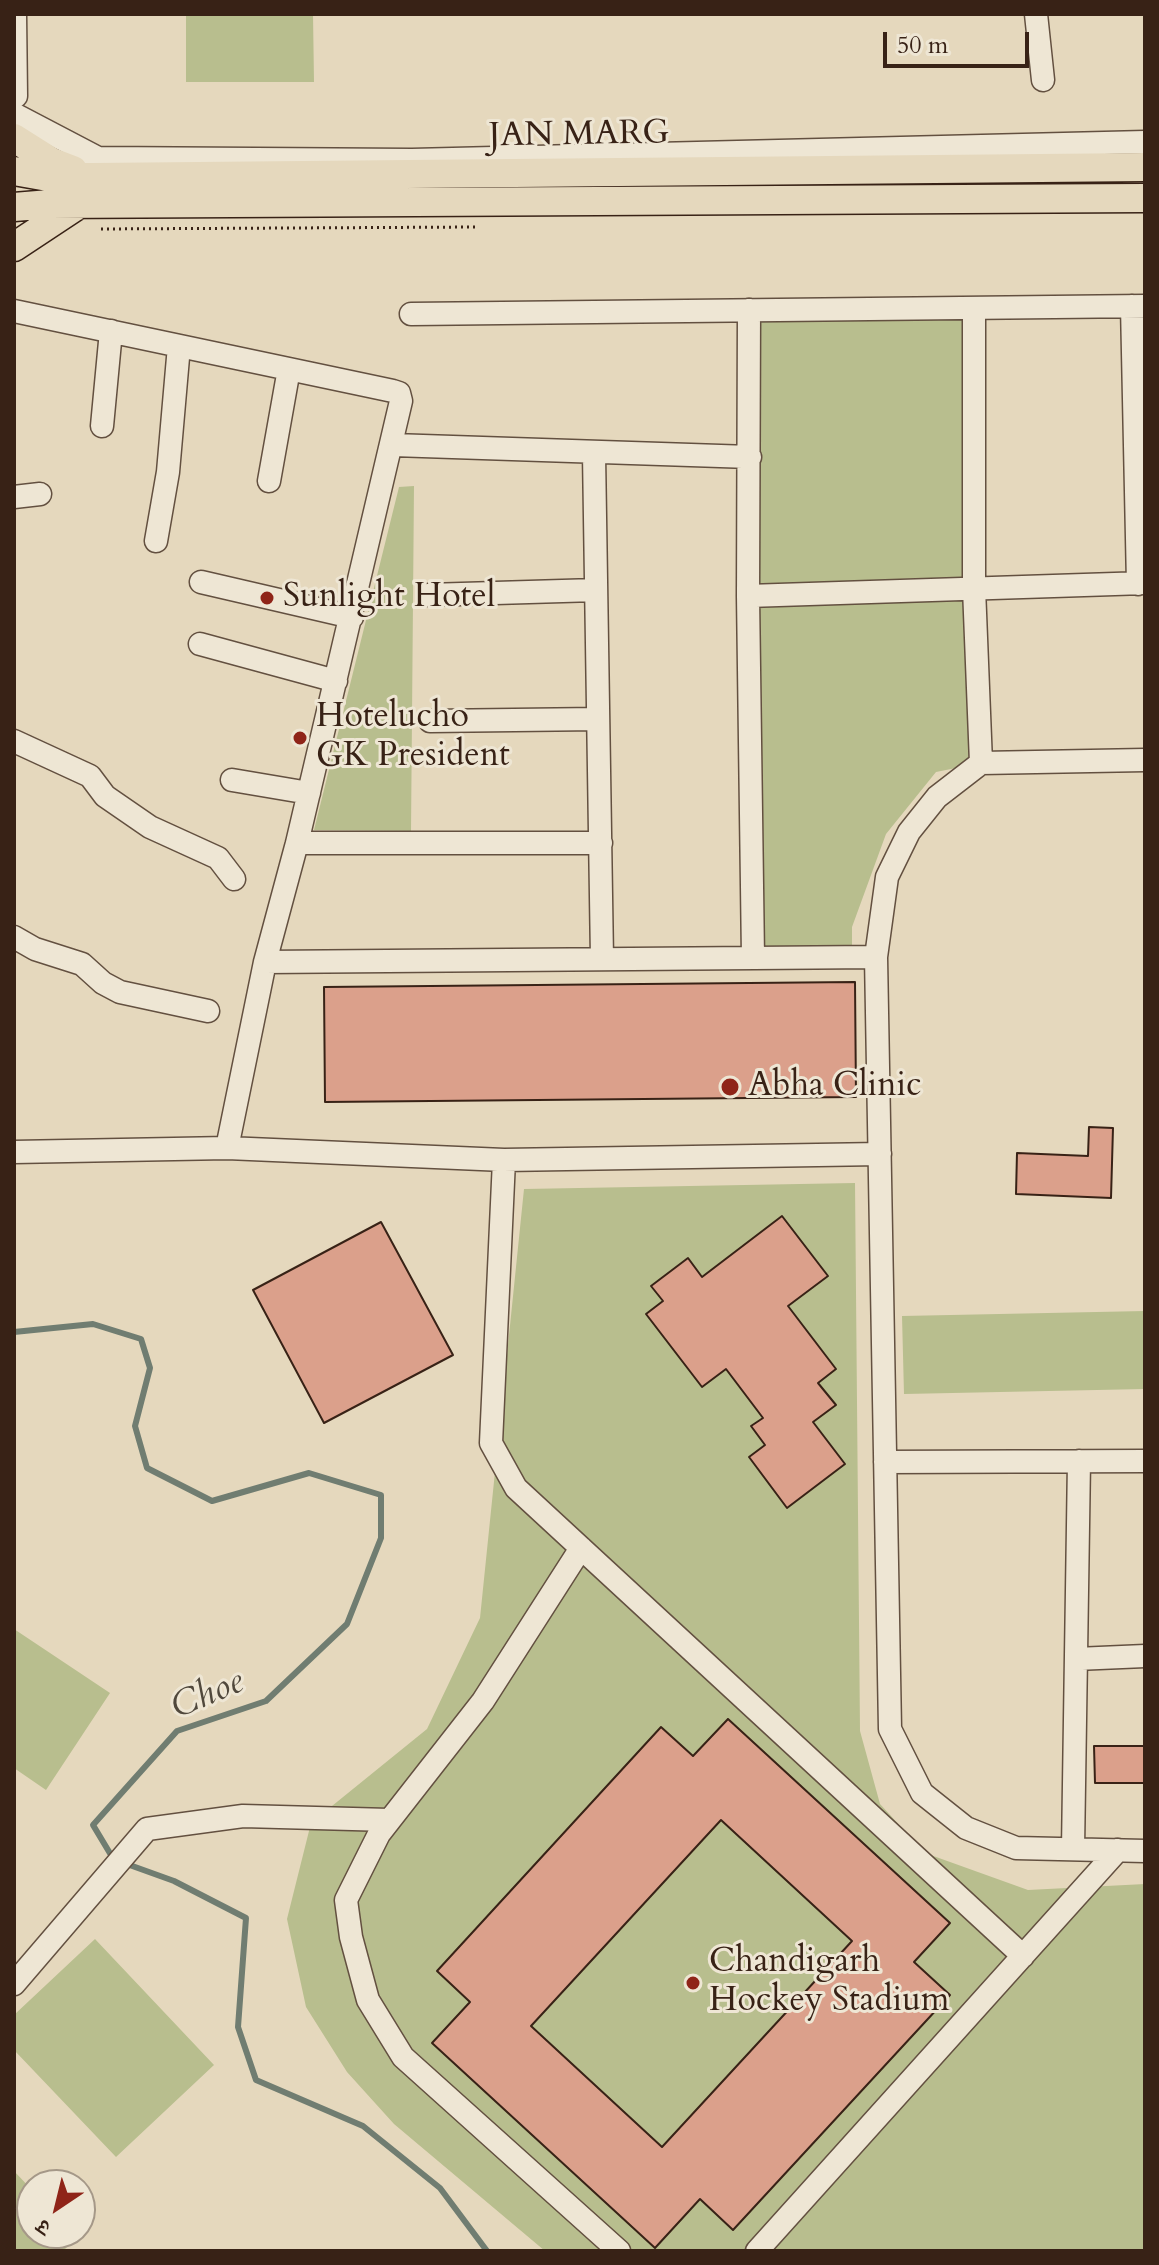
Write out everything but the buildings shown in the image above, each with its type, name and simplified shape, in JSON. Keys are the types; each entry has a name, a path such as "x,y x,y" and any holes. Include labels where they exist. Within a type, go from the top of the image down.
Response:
{"main road":[{"path":"14,138 52,162 93,177"},
{"name":"JAN MARG","path":"14,171 48,177 93,177 1145,167"},
{"name":"JAN MARG","path":"14,207 79,204 1145,198"},
{"path":"14,247 79,204"}],"street":[{"path":"15,14 15,105 98,158 412,160 1145,142"},
{"path":"1036,14 1043,80"},
{"path":"411,314 1139,306 1141,584 748,596"},
{"path":"974,308 974,588 981,763"},
{"path":"749,310 748,596 753,958"},
{"path":"14,311 399,393 393,445 297,843 265,962 227,1148"},
{"path":"102,426 111,331"},
{"path":"156,541 168,472 179,346"},
{"path":"269,481 289,369"},
{"path":"393,445 750,457"},
{"path":"594,454 602,959"},
{"path":"14,497 40,494"},
{"path":"201,582 352,617"},
{"path":"428,595 596,590"},
{"path":"200,644 336,681"},
{"path":"430,721 598,719"},
{"path":"14,741 90,776 105,796 150,827 218,858 234,879"},
{"path":"1145,760 981,763 937,797 909,832 887,877 876,957 890,1729 922,1793 966,1828 1016,1848 1145,1851"},
{"path":"232,780 309,793"},
{"path":"297,843 601,843"},
{"path":"14,937 35,949 82,964 103,983 120,992 208,1011"},
{"path":"265,962 876,957"},
{"path":"14,1152 227,1148 504,1160 880,1154"},
{"path":"504,1160 491,1443 516,1488 1023,1956"},
{"path":"1073,1849 1079,1461"},
{"path":"885,1462 1145,1461"},
{"path":"581,1548 483,1701 389,1820 346,1900 351,1937 368,2000 403,2057 619,2251"},
{"path":"1076,1659 1145,1656"},
{"path":"14,1984 147,1829 243,1816 389,1820"},
{"path":"757,2251 1118,1850"}],"green space":[{"path":"186,14 313,14 314,82 186,82"},
{"path":"974,308 981,763 936,772 886,834 852,927 852,957 753,958 749,310"},
{"path":"414,486 411,831 314,830 399,487"},
{"path":"855,1183 860,1731 880,1804 925,1853 1028,1890 1145,1884 1145,2251 545,2251 394,2124 347,2072 306,2007 287,1919 311,1823 427,1729 480,1618 524,1189"},
{"path":"1145,1311 1145,1389 904,1394 902,1316"},
{"path":"14,1629 110,1693 46,1790 14,1768"},
{"path":"95,1939 214,2065 116,2157 14,2050 14,2015"},
{"path":"14,2171 16,2249 65,2249 14,2251"}],"waterway":[{"name":"Choe","path":"14,1332 93,1324 141,1339 150,1368 135,1426 147,1468 212,1501 309,1473 381,1495 381,1538 347,1624 266,1701 177,1731 93,1825 114,1860"},
{"name":"Choe","path":"124,1863 174,1881 246,1918 238,2027 256,2080 363,2126 440,2188 487,2251"}],"place":[{"name":"Sunlight Hotel","path":"267,598"},
{"name":"Hotelucho GK President","path":"300,738"},
{"name":"Abha Clinic","path":"730,1087"},
{"name":"Chandigarh Hockey Stadium","path":"693,1983"}]}
